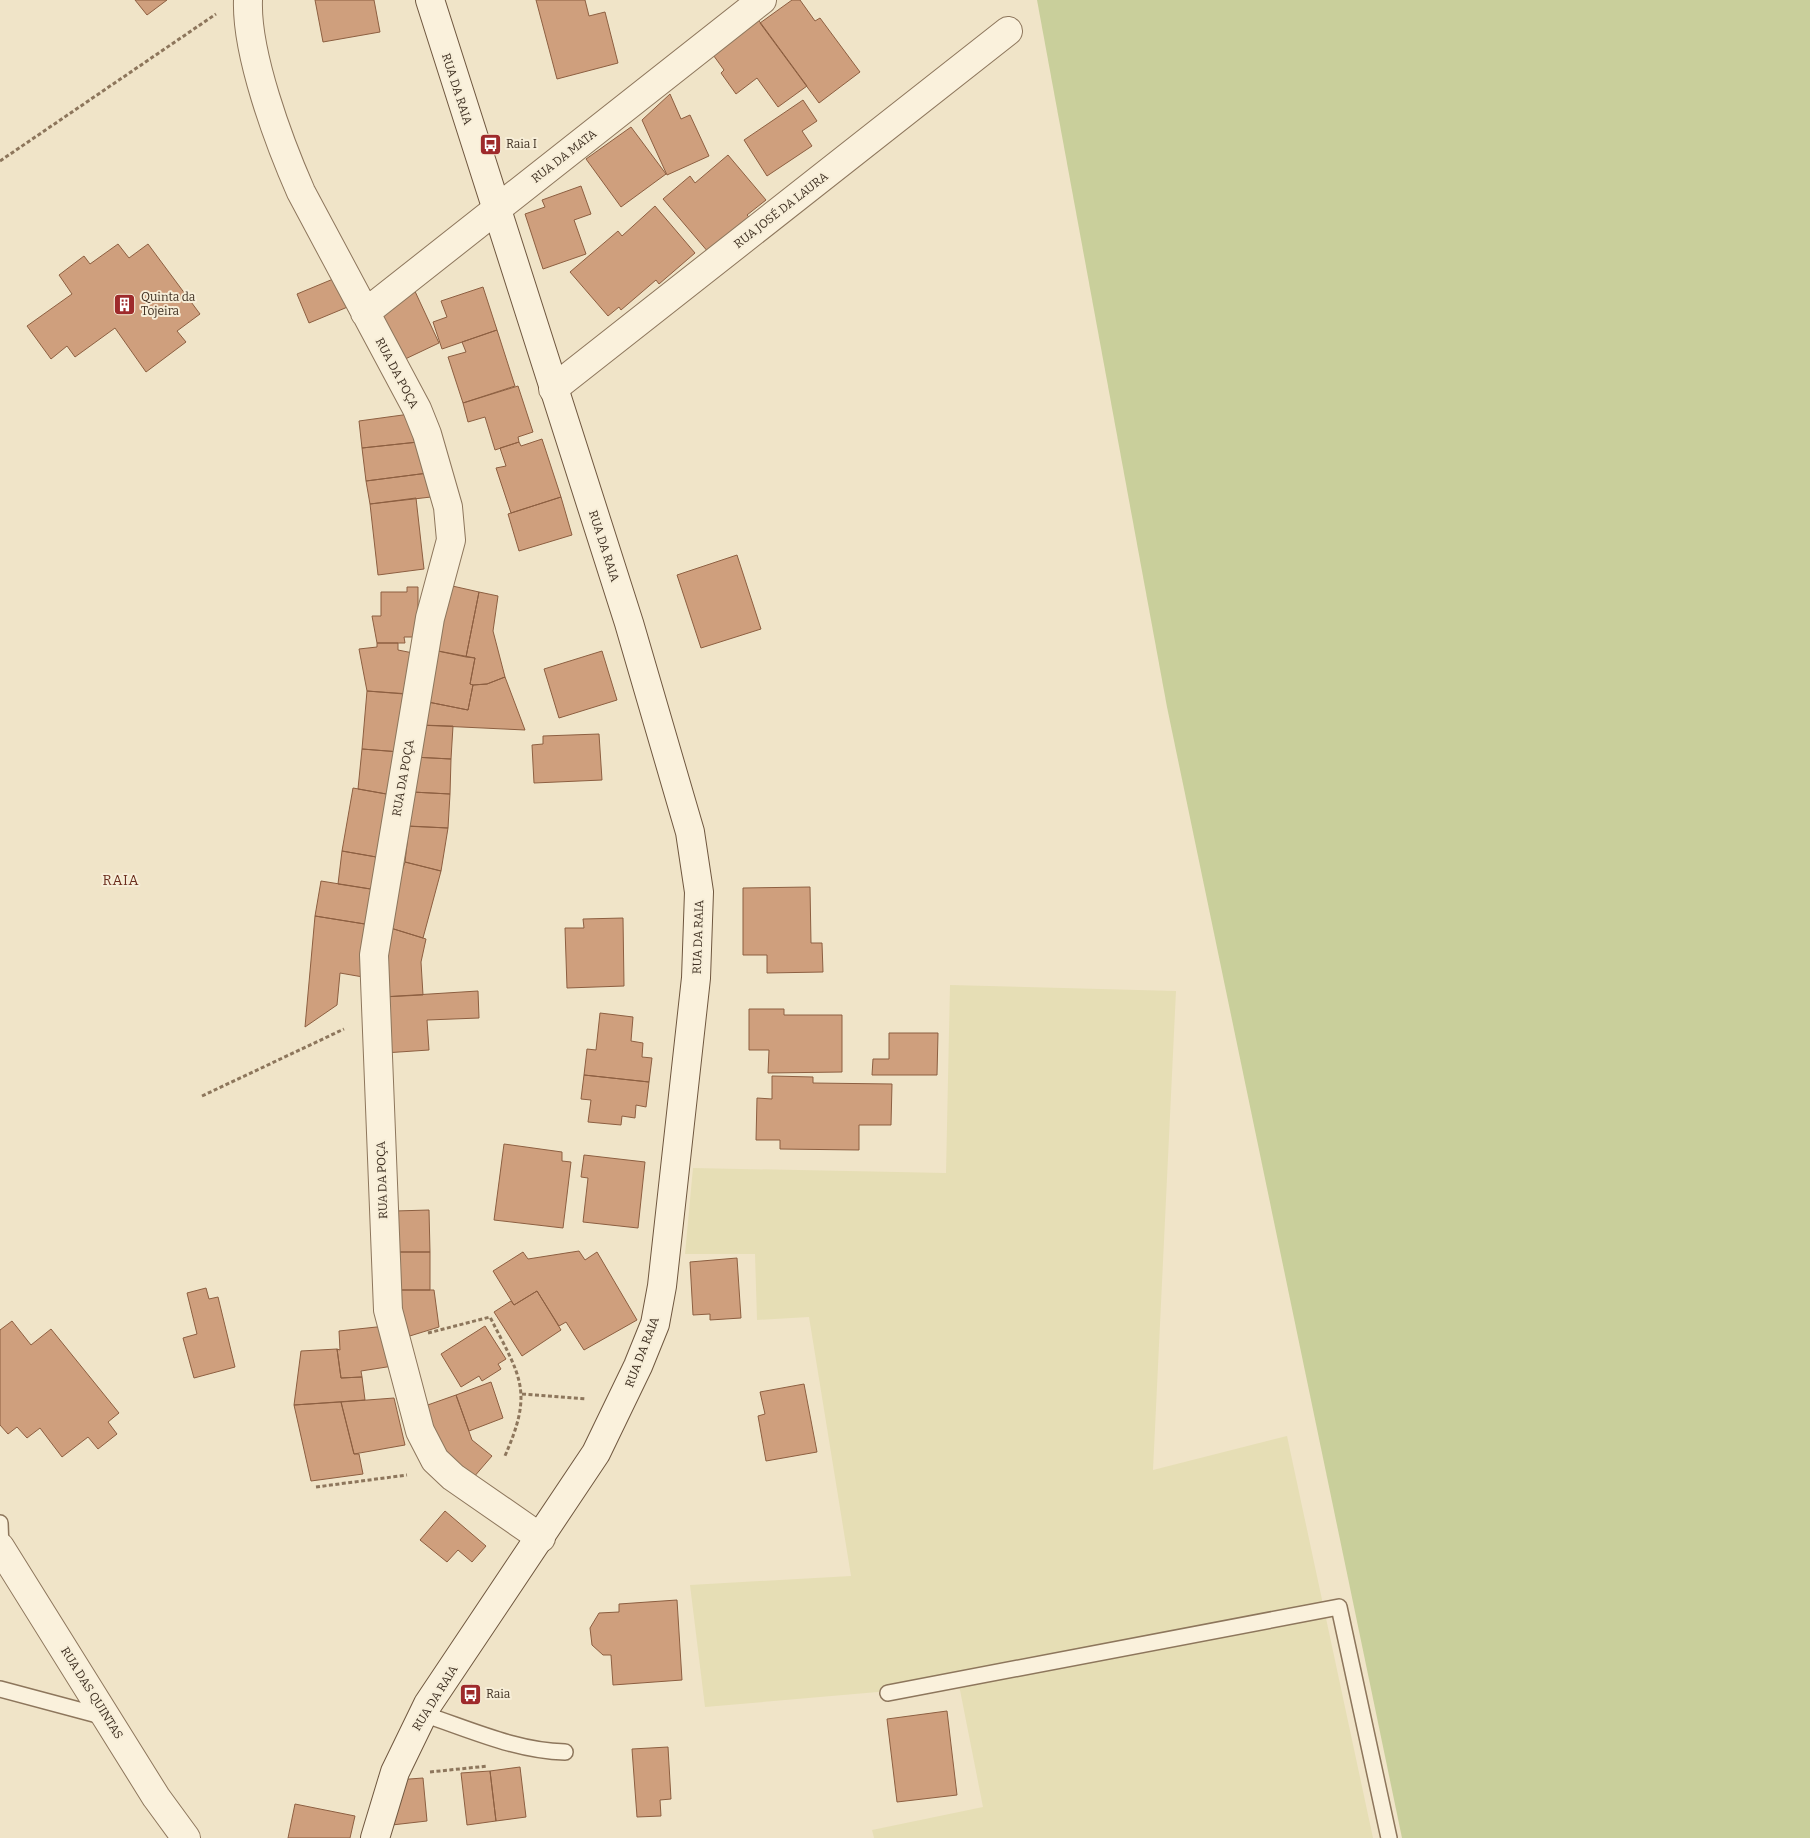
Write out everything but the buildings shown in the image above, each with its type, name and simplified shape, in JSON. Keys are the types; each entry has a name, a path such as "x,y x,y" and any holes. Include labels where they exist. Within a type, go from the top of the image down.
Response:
{"street":[{"name":"RUA DA POÇA","path":"248,0 254,51 285,156 301,192 424,427 448,507 451,529 447,558 430,618 377,930 373,967 388,1310 424,1441 434,1460 444,1470 541,1538"},
{"name":"RUA DA RAIA","path":"375,1838 394,1776 423,1714 596,1453 621,1402 655,1324 662,1286 696,978 699,892 690,832 643,667 430,0"},
{"name":"RUA DA MATA","path":"365,313 762,0"},
{"name":"RUA JOSÉ DA LAURA","path":"553,389 1008,31"},
{"name":"RUA DAS QUINTAS","path":"0,1539 156,1797 186,1838"}],"lane":[{"path":"888,1693 1339,1607 1389,1838"},
{"path":"0,1689 107,1717"},
{"path":"423,1714 517,1745 547,1751 565,1752"}],"path":[{"path":"0,161 220,11"},
{"path":"202,1096 375,1014"},
{"path":"396,1342 490,1317 515,1367 522,1394 519,1420 504,1458"},
{"path":"522,1394 621,1402"},
{"path":"316,1487 444,1470"},
{"path":"394,1776 490,1766"}],"shaded area":[{"path":"950,985 1176,991 1153,1470 1287,1436 1373,1838 874,1838 872,1830 983,1807 959,1685 705,1707 690,1585 851,1576 809,1317 757,1320 755,1254 685,1254 693,1168 946,1173"}],"green space":[{"path":"1037,0 1810,0 1810,1838 1402,1838 1167,707"}],"place":[{"name":"Raia I","path":"490,144"},
{"name":"Quinta da Tojeira","path":"125,304"},
{"name":"Raia","path":"470,1694"}],"district":[{"name":"RAIA","path":"121,880"}]}
